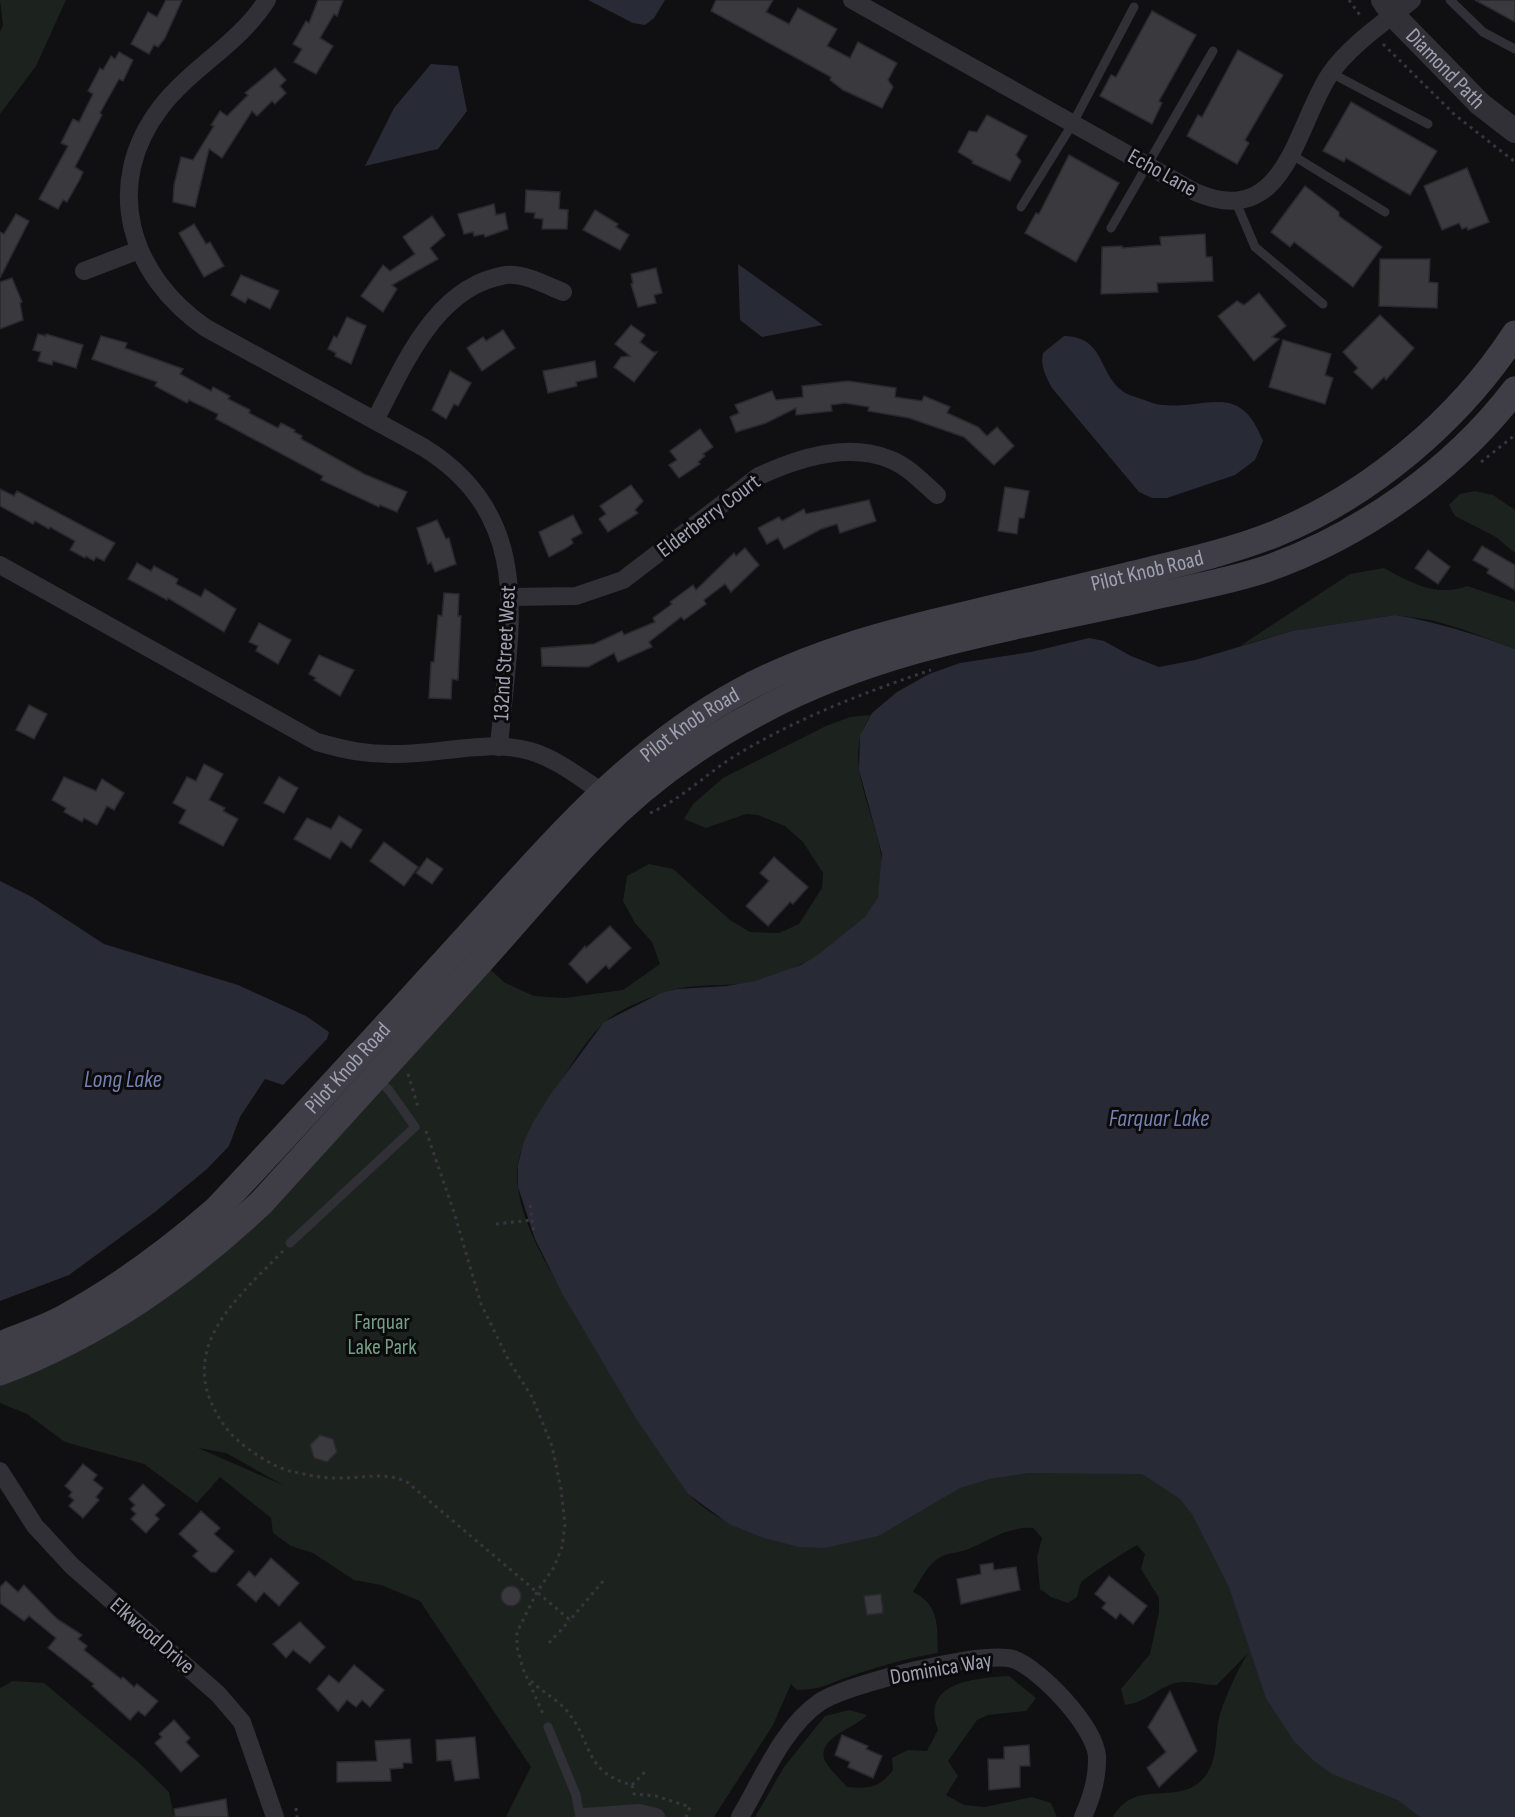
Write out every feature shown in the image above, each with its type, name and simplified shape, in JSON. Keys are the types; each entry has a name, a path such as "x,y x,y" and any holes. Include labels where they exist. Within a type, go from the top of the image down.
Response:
{"main road":[{"name":"Pilot Knob Road","path":"0,1372 91,1332 138,1303 185,1270 261,1203 602,792 700,716 738,693 813,657 883,634 1182,563 1240,546 1289,527 1353,493 1405,454 1480,381 1515,334"},
{"name":"Pilot Knob Road","path":"0,1345 62,1319 100,1297 186,1237 370,1073 594,835 637,810 692,753 727,729 803,690 847,671 944,643 1237,578 1298,556 1356,527 1425,480 1472,437 1515,390"},
{"path":"602,792 637,810"}],"street":[{"name":"132nd Street West","path":"0,565 317,742 354,753 399,754 473,747 499,747 510,597 505,551 488,510 475,490 443,459 206,328 184,313 150,274 139,249 130,219 129,186 135,158 146,130 161,106 236,38 267,0"},
{"name":"Echo Lane","path":"852,0 1208,198 1235,200 1262,191 1272,184 1292,155 1331,73 1347,54 1373,33 1396,5"},
{"name":"Diamond Path","path":"1396,5 1480,104 1515,131"},
{"path":"84,271 139,249"},
{"path":"375,420 428,326 463,294 483,283 506,275 538,282 563,292"},
{"name":"Elderberry Court","path":"510,597 576,596 623,580 759,476 785,464 812,456 868,453 890,459 911,471 937,495"},
{"path":"499,747 529,751 557,762 602,792"},
{"name":"Elkwood Drive","path":"0,1471 35,1526 72,1566 218,1694 242,1722 274,1817"},
{"name":"Dominica Way","path":"740,1817 785,1738 819,1703 860,1684 985,1658 1013,1659 1049,1682 1086,1729 1097,1754 1095,1792 1083,1817"},
{"path":"582,1817 639,1813 656,1817"}],"lane":[{"path":"1450,0 1484,32 1515,49"},
{"path":"1021,207 1073,123 1134,7"},
{"path":"1111,228 1213,51"},
{"path":"1331,73 1428,124"},
{"path":"1292,155 1385,212"},
{"path":"1235,200 1255,247 1323,304"},
{"path":"291,1243 415,1127 370,1073"},
{"path":"549,1727 582,1817"}],"path":[{"path":"1349,0 1373,33 1412,76 1455,115 1515,162"},
{"path":"1474,467 1515,435"},
{"path":"637,810 787,727 892,683 942,667"},
{"path":"370,1073 408,1072 420,1115"},
{"path":"424,1126 446,1185 481,1304 509,1361 532,1397 552,1446 561,1489 565,1524 562,1547 554,1567 537,1592 517,1632 517,1647 523,1670 530,1680 549,1727"},
{"path":"530,1205 534,1235"},
{"path":"496,1224 532,1220"},
{"path":"291,1243 236,1299 214,1330 205,1353 206,1393 216,1414 231,1435 255,1453 291,1472 332,1478 385,1475 407,1482 570,1620"},
{"path":"549,1643 603,1580"},
{"path":"530,1680 565,1708 599,1770 613,1780 632,1785"},
{"path":"632,1785 646,1771"},
{"path":"632,1785 634,1794 656,1796 690,1807 686,1817"},
{"path":"296,1808 297,1817"}],"green space":[{"path":"0,0 66,0 36,66 0,114 0,32 3,25"},
{"path":"1475,491 1493,495 1515,510 1515,553 1496,537 1455,516 1449,505 1460,494"},
{"path":"1384,568 1404,579 1435,590 1467,586 1515,602 1515,649 1431,620 1395,615 1292,631 1240,646 1350,574"},
{"name":"Farquar Lake Park","path":"871,715 860,739 859,764 863,790 879,842 882,868 879,893 866,916 842,939 827,949 778,974 746,983 697,986 669,991 626,1008 610,1018 595,1032 578,1054 524,1144 517,1172 521,1205 545,1262 567,1299 687,1492 698,1503 742,1529 980,1458 1167,1466 1511,1817 1113,1817 1122,1805 1132,1798 1180,1791 1202,1780 1212,1764 1221,1711 1248,1653 1217,1685 1174,1683 1143,1700 1125,1705 1121,1689 1150,1654 1159,1612 1159,1598 1141,1569 1145,1554 1137,1545 1117,1557 1083,1580 1077,1597 1068,1603 1051,1597 1040,1589 1037,1557 1042,1538 1033,1528 1025,1528 1009,1531 967,1550 943,1556 935,1561 924,1574 913,1592 922,1597 933,1610 937,1625 938,1653 862,1672 820,1687 797,1690 791,1684 773,1725 714,1817 506,1817 531,1767 420,1601 381,1585 354,1580 313,1553 291,1546 273,1533 271,1518 220,1477 197,1503 144,1464 65,1442 27,1414 0,1403 0,1372 185,1270 481,961 505,983 534,996 564,998 623,990 660,964 652,942 635,923 623,901 627,876 649,864 673,869 730,920 750,932 779,933 799,924 822,888 823,873 803,842 785,826 758,815 746,814 706,828 684,819 693,804 723,778 826,726 850,717","holes":["198,1448 226,1453 283,1485"]},
{"path":"1009,1676 1036,1698 1026,1711 988,1715 977,1720 948,1761 958,1776 946,1795 964,1805 985,1807 1032,1797 1051,1803 1057,1817 755,1817 784,1767 825,1716 849,1710 867,1715 831,1740 823,1753 827,1764 847,1787 873,1786 883,1781 893,1770 892,1758 908,1750 927,1751 938,1730 934,1714 937,1702 944,1692 967,1681"},
{"path":"13,1681 44,1683 138,1762 169,1792 174,1817 0,1817 0,1688"}],"water":[{"path":"588,0 665,0 654,18 645,25 633,23"},
{"path":"431,64 458,66 467,111 438,149 365,166 394,108"},
{"path":"738,264 823,325 762,337 740,320"},
{"path":"1064,336 1087,342 1099,356 1113,381 1122,391 1130,395 1160,405 1221,402 1233,404 1244,411 1254,422 1263,441 1255,460 1235,475 1167,498 1152,498 1139,492 1052,388 1043,367 1043,353"},
{"name":"Farquar Lake","path":"1395,615 1456,629 1515,649 1515,1817 1420,1817 1398,1800 1332,1774 1313,1760 1294,1741 1266,1698 1229,1587 1192,1514 1180,1499 1142,1474 1028,1473 989,1479 960,1488 878,1536 825,1548 799,1547 764,1538 729,1524 688,1494 637,1420 562,1293 535,1239 518,1187 518,1165 523,1144 532,1124 604,1022 661,993 677,989 727,986 755,981 801,965 819,954 865,917 878,897 882,854 859,770 860,735 872,713 897,692 929,674 960,663 1031,652 1089,638 1104,641 1131,656 1159,667 1195,660 1292,631"},
{"name":"Long Lake","path":"0,881 32,897 104,944 238,985 306,1016 329,1032 327,1039 283,1085 265,1079 240,1117 229,1146 207,1169 155,1212 69,1275 0,1301"}],"building":[{"path":"166,0 182,0 165,38 158,47 154,45 149,54 131,44 148,12 157,17"},
{"path":"318,0 343,0 337,16 334,14 320,38 333,46 316,74 294,62 302,49 293,44 306,21 309,23"},
{"path":"716,0 773,0 766,12 789,24 798,8 837,29 827,46 850,58 858,42 897,63 888,80 893,87 882,108 843,90 830,80 831,77 711,11"},
{"path":"1475,0 1515,0 1515,22"},
{"path":"1152,11 1196,35 1159,101 1162,103 1152,124 1100,96 1111,75 1116,77"},
{"path":"1238,50 1283,75 1245,140 1249,143 1237,164 1187,136 1198,115 1202,117"},
{"path":"119,52 133,60 123,81 119,79 100,113 102,115 75,167 83,172 80,179 67,202 63,200 58,209 39,199 68,146 61,143 73,119 79,122 93,94 88,91 100,68 103,70 111,56 115,59"},
{"path":"275,68 286,80 280,86 286,93 275,104 272,101 257,116 252,111 222,158 209,149 195,207 173,202 174,185 181,157 193,160 214,126 211,125 220,111 227,116 248,95 245,93"},
{"path":"1351,102 1437,151 1410,195 1346,158 1344,162 1323,151"},
{"path":"987,115 1027,136 1016,155 1021,161 1010,181 972,163 973,161 958,152 969,131 977,132"},
{"path":"1069,155 1119,183 1076,262 1025,233 1036,213 1039,214"},
{"path":"1467,168 1489,222 1468,230 1467,227 1462,229 1459,223 1442,230 1424,186"},
{"path":"1305,186 1339,212 1339,216 1382,247 1353,287 1294,242 1290,247 1271,232"},
{"path":"526,190 560,192 559,209 568,210 567,229 542,229 543,219 534,218 535,213 525,212"},
{"path":"494,204 496,215 505,213 508,229 485,237 484,234 474,236 473,232 464,234 458,214"},
{"path":"595,210 618,224 616,227 629,235 620,250 583,230"},
{"path":"16,214 29,221 0,278 0,232 4,234"},
{"path":"432,216 445,235 430,248 438,259 392,285 397,289 383,312 361,296 383,265 390,271 415,254 403,237"},
{"path":"194,224 206,244 210,242 224,266 204,277 179,233"},
{"path":"1205,234 1206,257 1212,257 1213,281 1157,283 1158,292 1101,294 1102,247 1161,245 1160,237"},
{"path":"1380,259 1430,259 1429,282 1438,283 1437,308 1379,306"},
{"path":"656,268 662,293 654,295 656,303 638,307 631,284 633,283 631,274"},
{"path":"241,275 279,291 270,309 248,298 245,303 231,295"},
{"path":"12,278 22,302 20,303 23,320 0,329 0,282"},
{"path":"1259,293 1286,326 1272,337 1279,339 1254,361 1218,316 1237,301 1244,305"},
{"path":"1380,315 1414,348 1386,380 1384,377 1372,389 1354,372 1358,368 1343,352"},
{"path":"347,317 366,326 351,364 335,356 336,353 328,349 334,336 337,338"},
{"path":"631,325 645,335 640,342 653,352 657,352 634,382 614,367 621,357 630,356 615,344"},
{"path":"503,330 515,348 482,371 467,348 483,337 486,341"},
{"path":"38,334 46,336 46,334 83,345 76,368 53,361 52,365 38,361 41,352 33,350"},
{"path":"101,336 127,343 125,348 183,369 180,374 211,391 213,387 230,396 228,399 250,410 249,413 278,428 281,423 295,430 294,432 302,436 301,439 364,474 407,492 397,512 380,505 379,507 321,480 323,476 216,419 218,414 189,400 187,403 155,386 157,382 92,359"},
{"path":"1283,340 1331,354 1325,375 1333,378 1325,404 1269,387"},
{"path":"595,361 597,377 576,382 577,386 548,393 543,371"},
{"path":"450,371 471,383 458,406 454,404 446,419 432,410"},
{"path":"848,381 896,388 895,397 922,401 924,396 950,407 947,413 978,427 987,436 997,427 1014,446 994,465 964,437 909,418 868,411 869,407 845,403 831,405 832,411 796,415 796,408 766,423 736,432 730,417 739,413 735,405 772,391 776,400 803,397 802,386"},
{"path":"700,429 713,447 703,454 705,456 698,462 700,464 679,478 669,465 677,460 670,451"},
{"path":"631,485 643,501 635,510 638,513 608,532 599,519 606,514 600,506"},
{"path":"1005,487 1029,491 1024,518 1019,518 1017,534 998,531"},
{"path":"0,489 14,496 17,491 115,543 104,561 96,557 94,561 86,556 85,558 70,550 75,541 50,527 49,529 35,521 33,524 0,506"},
{"path":"869,500 876,521 840,533 837,524 821,529 784,549 778,538 767,544 758,528 779,517 782,521 804,509 806,514"},
{"path":"573,515 582,533 571,539 573,543 549,557 539,532"},
{"path":"437,520 446,539 449,538 456,564 435,572 431,562 428,564 417,528"},
{"path":"1482,546 1515,565 1515,590 1487,573 1489,569 1473,560"},
{"path":"745,548 759,565 731,592 725,584 704,600 706,604 684,620 681,617 649,642 652,647 618,662 614,653 588,667 542,666 541,648 594,644 622,631 624,635 655,622 653,618 672,604 670,602 693,585 696,590 734,553 736,556"},
{"path":"1428,550 1450,567 1438,584 1415,568"},
{"path":"137,563 151,571 154,566 178,579 176,584 201,597 205,589 236,609 224,632 168,598 167,600 128,579"},
{"path":"444,593 459,594 458,616 461,616 458,680 452,679 451,699 429,698 431,662 434,662 438,615 442,616"},
{"path":"259,623 291,640 278,664 256,651 258,646 249,642"},
{"path":"319,655 354,670 340,696 314,680 316,678 309,674"},
{"path":"29,705 47,714 34,739 16,730"},
{"path":"204,764 223,774 209,800 225,808 223,811 238,819 223,846 179,823 186,810 173,803 187,777 196,781"},
{"path":"64,777 96,791 102,779 124,793 114,810 107,806 97,825 84,818 82,822 64,812 66,808 52,800"},
{"path":"279,777 298,788 284,813 264,803"},
{"path":"339,816 362,830 351,848 341,841 330,859 294,839 307,818 331,829"},
{"path":"384,842 418,867 404,886 370,861"},
{"path":"774,857 808,887 793,904 790,902 768,926 746,906 769,881 760,873"},
{"path":"427,858 443,869 432,884 416,873"},
{"path":"610,926 631,948 609,969 606,965 587,983 569,964 585,946 586,948"},
{"path":"320,1435 333,1439 337,1452 327,1462 314,1458 310,1445"},
{"path":"83,1464 97,1475 93,1480 103,1488 96,1497 99,1500 83,1518 69,1506 74,1500 69,1496 72,1492 65,1486"},
{"path":"143,1484 165,1505 155,1515 159,1519 146,1533 131,1519 136,1514 131,1509 135,1505 129,1499"},
{"path":"201,1511 220,1528 214,1534 234,1551 216,1572 211,1572 193,1556 198,1551 179,1534"},
{"path":"271,1558 299,1583 279,1606 264,1592 256,1602 237,1585 249,1571 255,1577"},
{"path":"993,1563 994,1570 1016,1567 1020,1590 961,1604 957,1579 981,1574 980,1565"},
{"path":"1109,1576 1147,1606 1133,1624 1120,1613 1116,1619 1102,1608 1106,1603 1095,1594"},
{"path":"6,1581 18,1592 24,1585 57,1619 82,1635 78,1639 87,1646 84,1650 121,1679 123,1677 134,1687 137,1684 158,1701 145,1716 138,1711 130,1720 92,1686 94,1684 48,1648 56,1638 29,1616 24,1621 0,1603 0,1587"},
{"path":"511,1586 518,1589 521,1596 518,1603 511,1606 504,1603 501,1596 504,1589"},
{"path":"881,1594 883,1613 867,1615 864,1596"},
{"path":"300,1622 325,1647 310,1663 293,1650 286,1658 273,1644"},
{"path":"354,1665 384,1690 370,1707 362,1700 356,1707 347,1700 338,1711 317,1689 329,1675 339,1683"},
{"path":"1170,1691 1197,1751 1159,1787 1147,1768 1166,1752 1148,1727"},
{"path":"174,1720 190,1738 186,1742 199,1756 181,1772 155,1743 162,1737 159,1734"},
{"path":"842,1735 868,1746 866,1749 882,1756 873,1778 848,1767 850,1762 835,1755"},
{"path":"475,1737 479,1778 455,1781 451,1760 437,1761 436,1740"},
{"path":"410,1739 412,1763 403,1763 403,1768 390,1769 391,1781 337,1782 337,1762 377,1761 375,1741"},
{"path":"1029,1745 1030,1766 1020,1766 1020,1787 989,1790 988,1759 1004,1759 1004,1747"},
{"path":"226,1799 228,1817 175,1817 174,1809"}]}
